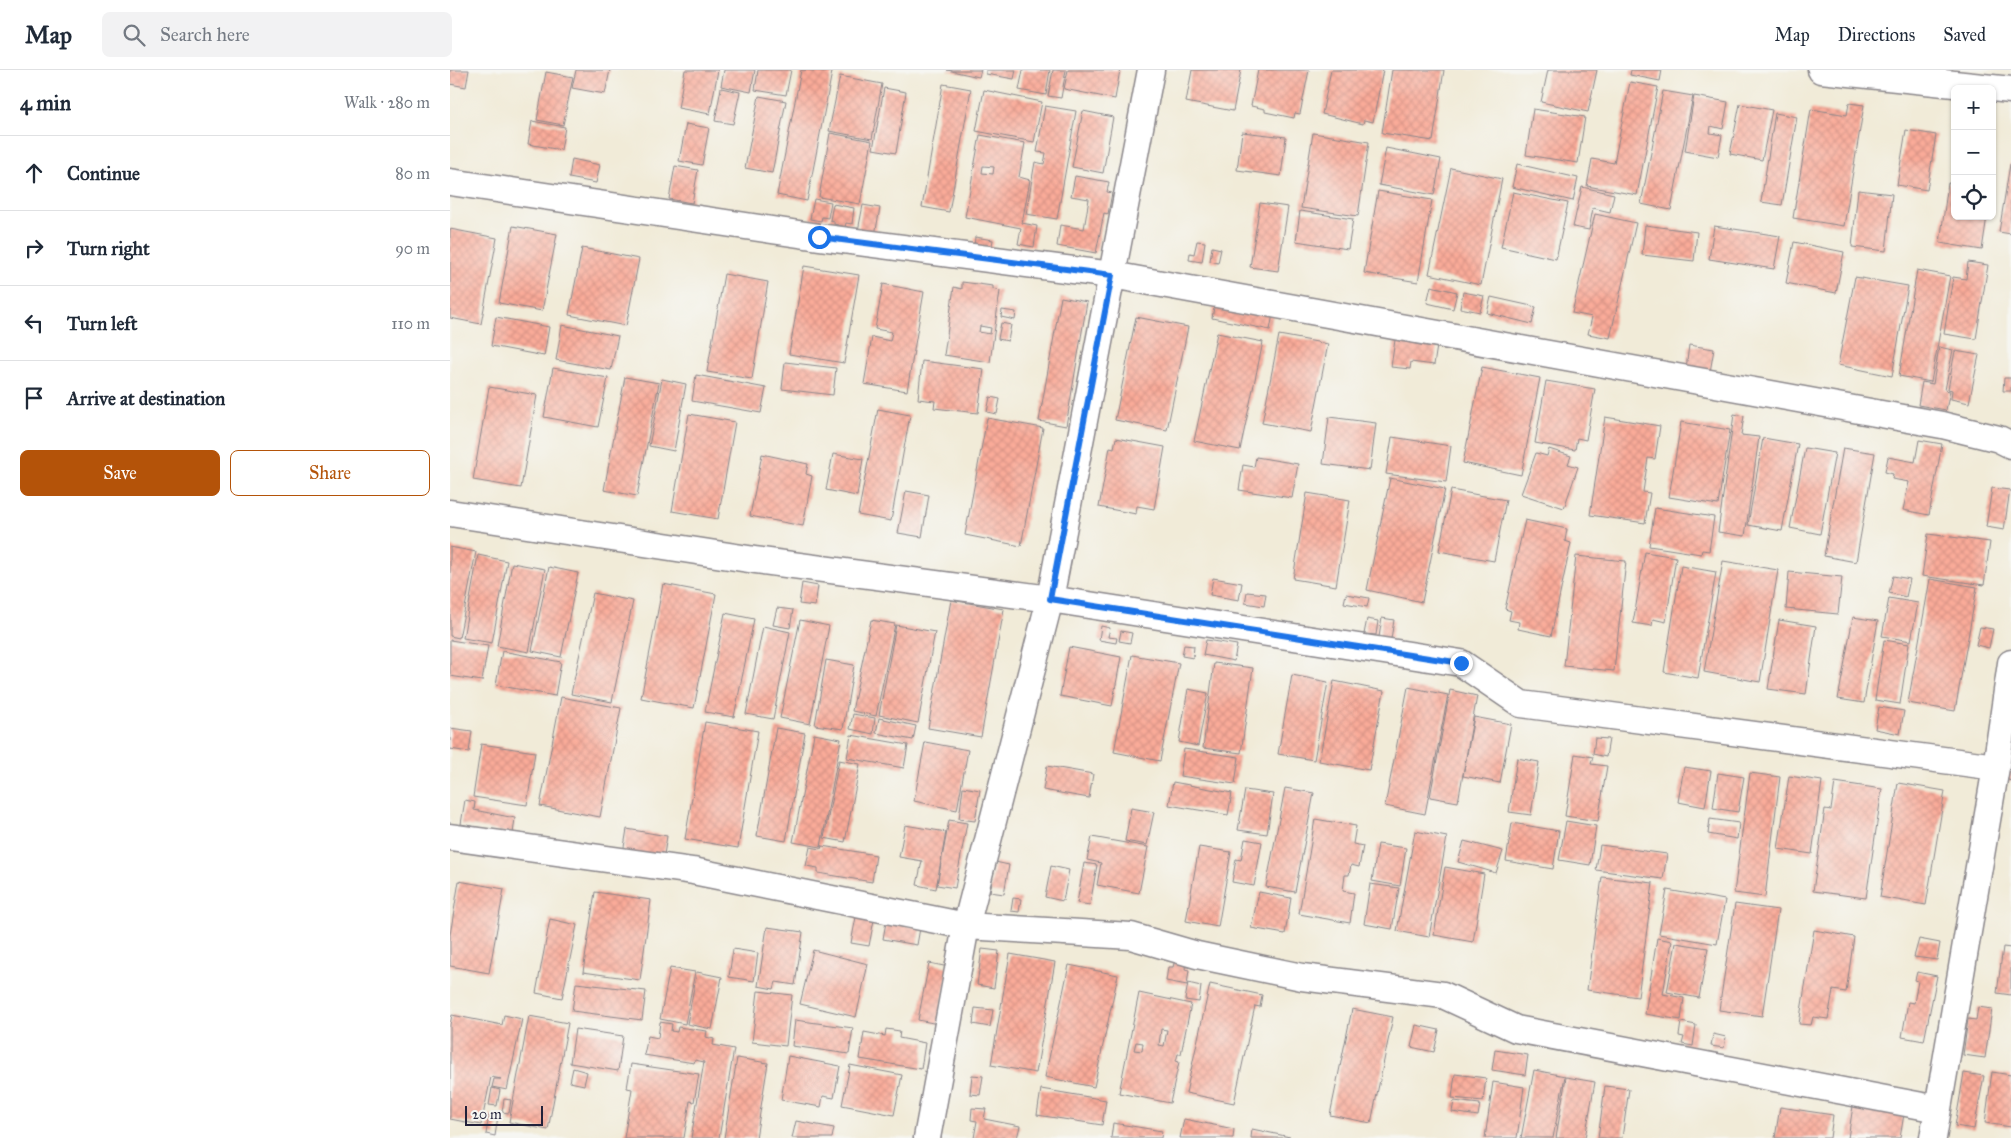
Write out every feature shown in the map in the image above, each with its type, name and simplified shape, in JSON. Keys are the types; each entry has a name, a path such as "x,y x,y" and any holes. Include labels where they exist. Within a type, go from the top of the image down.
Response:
{"street":[{"path":"927,1138 966,926 1050,599 1152,70"},
{"path":"1821,70 2011,90"},
{"path":"450,182 819,237 1112,275 1942,426 1998,438 2011,445"},
{"path":"450,513 755,560 1050,599 1461,663 1521,704 1996,767"},
{"path":"1933,1138 1996,767 2011,663"},
{"path":"450,837 693,871 966,926 1130,936 1197,955 1302,977 1443,995 1516,1029 1938,1109"}],"building":[{"path":"450,70 469,70 466,87 450,84"},
{"path":"576,70 610,70 605,94 572,88"},
{"path":"685,70 718,70 710,114 678,108"},
{"path":"724,70 755,70 751,92 721,86"},
{"path":"758,70 791,70 786,95 755,90"},
{"path":"801,70 832,72 807,201 777,195"},
{"path":"947,70 981,70 979,77"},
{"path":"986,70 1016,70 1014,79 986,74"},
{"path":"1023,70 1050,70 1046,95 1019,90"},
{"path":"1053,70 1066,70 1061,98 1048,96"},
{"path":"1068,70 1120,70 1115,99 1064,89"},
{"path":"1192,70 1241,70 1233,111 1186,102"},
{"path":"1258,70 1309,70 1300,114 1295,113 1294,118 1265,112 1265,109 1251,106"},
{"path":"1331,70 1383,70 1373,122 1364,120 1363,124 1322,114"},
{"path":"1392,70 1444,70 1433,141 1382,133"},
{"path":"1548,70 1597,70 1588,112 1541,102"},
{"path":"1631,70 1662,70 1660,81 1630,75"},
{"path":"546,72 573,77 563,125 537,120"},
{"path":"840,76 882,84 872,139 829,131"},
{"path":"1630,82 1658,87 1637,195 1587,186 1592,159 1614,163"},
{"path":"943,84 971,89 949,212 922,207"},
{"path":"721,88 740,92 733,124 715,121"},
{"path":"884,88 906,92 896,153 873,149"},
{"path":"984,90 1042,102 1034,142 976,131"},
{"path":"1663,91 1693,96 1671,210 1641,204"},
{"path":"759,96 786,101 772,173 745,168"},
{"path":"1694,96 1728,102 1723,129 1711,126 1710,133 1722,135 1718,157 1685,151"},
{"path":"1849,103 1864,105 1844,226 1793,218 1811,109 1847,115"},
{"path":"1740,104 1772,110 1762,160 1730,154"},
{"path":"1045,106 1076,111 1057,219 1026,214 1035,162 1044,164 1046,153 1037,152"},
{"path":"1533,109 1585,117 1578,163 1526,155"},
{"path":"1083,111 1113,117 1103,173 1072,167"},
{"path":"1775,113 1797,117 1782,205 1761,202"},
{"path":"532,121 565,127 561,150 528,144"},
{"path":"686,124 709,128 702,165 679,161"},
{"path":"1906,130 1936,135 1927,190 1897,185"},
{"path":"1242,132 1286,137 1281,176 1237,170"},
{"path":"830,133 872,141 860,204 819,197"},
{"path":"1313,133 1369,142 1358,216 1301,208"},
{"path":"980,135 1025,143 1019,177 1030,180 1022,223 1037,226 1034,247 1018,244 1021,228 965,217","holes":["983,166 994,167 993,174 982,173"]},
{"path":"1386,148 1441,159 1434,195 1379,185"},
{"path":"572,159 600,165 596,183 569,178"},
{"path":"1517,164 1578,178 1573,201 1512,187"},
{"path":"2011,164 2011,234 1999,232"},
{"path":"675,166 698,170 692,203 669,199"},
{"path":"1451,168 1502,179 1481,285 1429,274"},
{"path":"1075,176 1109,182 1107,192 1112,193 1108,214 1104,213 1096,253 1057,246 1060,225 1084,229 1089,199 1071,196"},
{"path":"1948,183 1951,183 1951,220 1986,220 1982,250 1940,243"},
{"path":"1582,187 1614,194 1610,212 1593,208 1589,230 1573,227"},
{"path":"1858,190 1892,194 1886,251 1852,247"},
{"path":"1378,191 1432,200 1418,282 1364,273"},
{"path":"1513,192 1568,203 1556,259 1501,247"},
{"path":"814,199 831,202 828,218 822,217 821,221 810,219"},
{"path":"1260,203 1288,207 1278,271 1250,267"},
{"path":"833,204 854,208 852,224 846,223 845,227 834,224 834,221 830,220"},
{"path":"863,205 880,208 875,235 858,231"},
{"path":"1300,211 1353,219 1348,249 1296,241"},
{"path":"1595,214 1636,223 1610,338 1588,334 1592,317 1572,313"},
{"path":"1645,225 1697,232 1694,261 1642,255"},
{"path":"513,226 557,234 542,311 499,303"},
{"path":"1714,226 1780,236 1774,269 1709,259"},
{"path":"450,229 497,238 481,324 450,318"},
{"path":"975,237 993,240 991,251 974,247"},
{"path":"1197,241 1205,242 1202,262 1189,260 1190,253 1194,254"},
{"path":"1794,242 1844,252 1836,293 1786,283"},
{"path":"1212,247 1221,249 1218,263 1210,261"},
{"path":"582,248 639,259 626,326 569,315"},
{"path":"1968,262 1988,265 1976,339 1944,334 1953,277 1966,279"},
{"path":"804,266 859,275 844,363 789,354"},
{"path":"1917,270 1950,276 1931,382 1899,376"},
{"path":"724,274 768,282 752,379 707,372"},
{"path":"1855,277 1908,286 1892,376 1838,365"},
{"path":"962,282 993,286 993,289 1000,291 990,362 944,355 954,287 962,289","holes":["980,326 991,328 990,334 979,332"]},
{"path":"883,284 924,292 907,391 864,384 872,337 890,341 892,332 875,329"},
{"path":"1431,286 1457,292 1453,309 1427,303"},
{"path":"1463,292 1484,296 1480,312 1460,308"},
{"path":"1061,297 1087,302 1066,426 1039,421"},
{"path":"1491,297 1536,307 1532,324 1487,313"},
{"path":"1215,302 1273,314 1270,330 1212,318"},
{"path":"1002,310 1016,312 1015,320 1001,317"},
{"path":"496,317 549,327 544,356 491,346"},
{"path":"1136,317 1188,327 1167,430 1115,420"},
{"path":"1001,323 1011,325 1008,341 998,339"},
{"path":"562,325 618,336 611,370 556,360"},
{"path":"1217,333 1263,342 1240,450 1194,441"},
{"path":"1279,335 1328,344 1311,432 1262,423"},
{"path":"1395,340 1437,346 1434,365 1411,362 1410,369 1391,367"},
{"path":"1689,345 1714,349 1710,372 1686,369"},
{"path":"1939,347 1953,350 1945,390 1950,391 1946,410 1918,405 1922,382 1933,384"},
{"path":"1955,351 1979,355 1969,403 1951,399 1952,390 1948,389"},
{"path":"922,361 984,369 978,413 934,408 935,401 918,399"},
{"path":"785,362 836,368 833,395 782,389"},
{"path":"1482,367 1540,378 1521,475 1463,463"},
{"path":"553,368 608,378 598,427 544,417"},
{"path":"696,375 766,388 761,413 692,401"},
{"path":"625,377 659,383 637,496 604,490"},
{"path":"2004,378 2011,378 2011,391 2003,391"},
{"path":"662,379 686,384 674,451 649,446"},
{"path":"1546,381 1595,389 1586,440 1577,438 1575,450 1535,443"},
{"path":"489,387 537,395 521,488 473,480"},
{"path":"990,397 1000,399 997,414 987,412"},
{"path":"878,409 910,415 891,521 858,515"},
{"path":"689,414 735,422 718,519 672,511"},
{"path":"1734,414 1744,416 1741,435 1759,437 1745,536 1718,532"},
{"path":"1329,417 1376,423 1370,470 1323,464"},
{"path":"1605,417 1660,426 1655,459 1648,458 1643,492 1650,493 1645,523 1590,515"},
{"path":"987,418 1043,428 1021,546 965,535"},
{"path":"1681,422 1730,430 1718,505 1669,497"},
{"path":"1392,437 1451,446 1446,482 1386,474"},
{"path":"1116,438 1165,447 1154,509 1137,506 1136,514 1099,507 1110,447 1114,448"},
{"path":"1763,438 1798,444 1782,531 1748,525"},
{"path":"1919,440 1942,444 1929,515 1903,510 1909,482 1892,479 1893,474 1885,472 1888,457 1915,462"},
{"path":"1805,448 1835,453 1820,534 1790,528"},
{"path":"1843,448 1875,453 1856,562 1824,556"},
{"path":"1549,449 1571,456 1568,464 1578,467 1564,508 1521,494 1536,453 1547,456"},
{"path":"762,454 808,464 806,474 812,476 803,526 750,516"},
{"path":"833,454 863,459 857,496 826,490"},
{"path":"1256,457 1298,464 1292,498 1239,490 1243,465 1254,467"},
{"path":"1390,478 1445,489 1422,602 1367,590"},
{"path":"1992,488 2010,490 2004,530 1986,527"},
{"path":"1451,490 1506,500 1494,561 1439,551"},
{"path":"906,491 929,495 922,537 898,533"},
{"path":"1307,493 1350,500 1336,586 1293,579"},
{"path":"1655,508 1714,517 1709,551 1702,550 1701,554 1649,546"},
{"path":"1525,520 1567,529 1565,541 1571,543 1551,636 1518,629 1519,622 1509,620 1511,611 1505,609"},
{"path":"1928,534 1990,542 1984,585 1922,576"},
{"path":"450,547 476,552 459,638 450,636"},
{"path":"1645,552 1676,557 1666,622 1653,619 1652,626 1633,623"},
{"path":"478,555 507,561 492,643 463,638"},
{"path":"1576,556 1626,561 1614,671 1564,666"},
{"path":"1723,561 1778,570 1760,682 1704,672"},
{"path":"512,563 545,569 529,652 497,646"},
{"path":"1681,566 1716,572 1698,678 1664,672"},
{"path":"549,567 578,573 561,657 532,651"},
{"path":"1789,572 1842,577 1838,614 1786,609"},
{"path":"1893,576 1910,579 1906,597 1889,593"},
{"path":"1213,578 1242,583 1239,600 1210,595"},
{"path":"1930,579 1977,587 1955,711 1908,703"},
{"path":"802,583 818,586 815,606 799,604"},
{"path":"663,584 716,594 694,708 641,698"},
{"path":"1247,592 1266,594 1264,606 1245,603"},
{"path":"593,593 633,601 612,702 571,694"},
{"path":"1346,594 1369,598 1367,607 1344,603"},
{"path":"1889,598 1918,603 1911,641 1882,636"},
{"path":"951,600 1004,609 981,737 928,728"},
{"path":"777,608 793,610 790,628 773,625"},
{"path":"725,613 754,619 734,717 705,712"},
{"path":"1853,617 1878,621 1864,703 1838,699"},
{"path":"1382,618 1394,620 1391,639 1379,637"},
{"path":"1367,619 1378,621 1376,635 1364,634"},
{"path":"800,620 829,626 810,724 780,718"},
{"path":"871,620 895,624 876,716 852,711"},
{"path":"1779,620 1816,626 1806,694 1768,689"},
{"path":"896,625 935,632 918,723 879,715"},
{"path":"763,626 790,632 773,719 746,714"},
{"path":"1101,626 1110,628 1108,637 1117,638 1116,643 1099,640"},
{"path":"1980,627 1993,629 1989,648 1976,645"},
{"path":"1121,631 1132,633 1130,643 1119,641"},
{"path":"450,640 488,646 482,681 450,676"},
{"path":"1206,640 1237,645 1234,661 1203,655"},
{"path":"1884,640 1909,644 1900,704 1875,700"},
{"path":"1184,645 1194,646 1193,658 1182,656"},
{"path":"1069,647 1121,657 1112,706 1060,696"},
{"path":"502,651 561,662 555,696 496,685"},
{"path":"1132,655 1179,663 1160,761 1114,752"},
{"path":"826,660 854,665 843,729 815,725"},
{"path":"1214,663 1253,668 1241,753 1203,748"},
{"path":"1292,675 1328,682 1314,760 1278,754"},
{"path":"1334,681 1384,691 1369,770 1319,761"},
{"path":"1408,687 1448,695 1425,814 1385,806"},
{"path":"1188,689 1208,693 1198,746 1179,742"},
{"path":"1450,690 1477,696 1458,802 1430,797"},
{"path":"561,697 621,708 600,817 540,806"},
{"path":"1879,707 1904,711 1900,734 1875,729"},
{"path":"853,714 875,718 873,734 850,729"},
{"path":"1474,717 1511,724 1500,783 1463,776"},
{"path":"879,718 916,726 913,740 876,733"},
{"path":"705,722 758,731 738,848 685,839"},
{"path":"450,728 472,731 469,752 450,749"},
{"path":"776,728 805,733 786,841 757,836"},
{"path":"814,734 841,739 821,847 793,842"},
{"path":"851,735 908,745 904,768 847,758"},
{"path":"1595,738 1609,739 1606,757 1593,754"},
{"path":"925,742 968,750 957,810 914,801"},
{"path":"481,744 535,752 527,805 473,797"},
{"path":"1184,749 1239,757 1235,784 1180,776"},
{"path":"2011,750 2011,781 2005,779"},
{"path":"1575,754 1593,757 1591,764 1607,766 1598,821 1565,816"},
{"path":"1517,758 1539,762 1531,815 1509,812"},
{"path":"839,760 860,764 845,842 824,838"},
{"path":"1047,766 1093,774 1089,798 1043,790"},
{"path":"1684,767 1711,771 1705,807 1678,802"},
{"path":"1718,773 1744,777 1738,812 1713,808"},
{"path":"1750,773 1780,777 1765,897 1734,893"},
{"path":"1789,776 1822,781 1812,854 1778,849"},
{"path":"1173,782 1232,793 1228,815 1169,805"},
{"path":"1835,782 1882,789 1866,898 1813,891 1825,809 1831,810"},
{"path":"1898,783 1945,791 1926,905 1880,897"},
{"path":"963,787 980,790 975,821 959,819"},
{"path":"1285,788 1314,793 1295,892 1266,887"},
{"path":"1245,790 1273,794 1267,834 1238,830"},
{"path":"465,800 475,802 474,810 515,818 513,834 461,824"},
{"path":"1131,808 1154,812 1147,845 1125,841"},
{"path":"1315,819 1356,826 1353,844 1363,846 1359,867 1351,865 1349,875 1345,875 1343,891 1354,893 1350,923 1299,914"},
{"path":"1710,819 1739,823 1737,839 1708,834"},
{"path":"949,820 967,823 955,888 937,885"},
{"path":"1566,821 1596,826 1590,865 1559,860"},
{"path":"1512,823 1559,831 1553,869 1506,861"},
{"path":"905,825 946,832 936,889 917,885 922,861 899,857"},
{"path":"627,829 667,836 663,861 623,853"},
{"path":"1415,831 1447,837 1429,937 1397,931"},
{"path":"1092,837 1148,847 1139,893 1097,885 1101,863 1087,860"},
{"path":"1245,839 1262,842 1254,886 1232,882 1236,859 1241,860"},
{"path":"1464,841 1503,851 1496,873 1458,862"},
{"path":"1378,844 1406,848 1400,886 1372,881"},
{"path":"1600,845 1667,854 1663,879 1596,870"},
{"path":"822,846 876,855 872,882 818,873 818,868 806,866 810,847 821,849"},
{"path":"1199,847 1231,852 1218,927 1186,921"},
{"path":"995,862 1009,865 1004,894 990,892"},
{"path":"1084,863 1097,865 1090,905 1077,903"},
{"path":"1051,866 1069,870 1063,901 1045,897"},
{"path":"1445,867 1484,874 1473,942 1434,935"},
{"path":"1602,877 1653,883 1638,997 1587,990"},
{"path":"459,881 504,889 489,973 450,966 450,935"},
{"path":"1370,884 1399,888 1392,929 1364,924"},
{"path":"1667,890 1725,900 1717,944 1659,934"},
{"path":"595,892 651,900 640,980 583,972"},
{"path":"1259,892 1291,898 1285,934 1251,928"},
{"path":"1013,898 1021,899 1019,912 1011,911"},
{"path":"1735,904 1778,910 1762,1016 1719,1010"},
{"path":"856,917 874,920 869,946 851,943"},
{"path":"550,919 577,925 562,998 536,993"},
{"path":"886,922 920,928 917,945 883,939"},
{"path":"767,927 803,932 795,985 776,982 774,989 758,986"},
{"path":"1814,930 1854,937 1846,992 1833,990 1828,1019 1813,1017 1811,1025 1799,1024"},
{"path":"1657,938 1672,941 1663,994 1684,998 1681,1020 1645,1014"},
{"path":"1919,939 1940,943 1937,960 1914,957"},
{"path":"1676,943 1708,948 1699,998 1667,992"},
{"path":"2003,947 2011,948 2011,995 1997,993"},
{"path":"733,949 758,953 754,981 729,977"},
{"path":"982,949 999,951 994,988 977,985"},
{"path":"813,950 868,964 856,1017 800,1004"},
{"path":"1010,954 1055,962 1036,1073 991,1065"},
{"path":"1175,960 1186,962 1185,969 1189,970 1187,985 1166,981 1168,967 1173,967"},
{"path":"929,963 949,967 938,1024 918,1020"},
{"path":"1069,965 1118,975 1094,1087 1045,1077"},
{"path":"670,968 695,972 685,1024 660,1019"},
{"path":"697,972 722,977 712,1029 687,1024"},
{"path":"1917,972 1937,976 1924,1041 1902,1037 1908,1002 1914,1003 1918,981 1915,980"},
{"path":"576,983 646,991 642,1020 572,1011"},
{"path":"1188,983 1201,986 1199,1002 1185,1000"},
{"path":"1210,984 1262,995 1260,1007 1255,1006 1234,1103 1186,1093"},
{"path":"758,991 792,995 786,1046 752,1042"},
{"path":"1139,993 1191,1004 1181,1054 1178,1054 1176,1061 1179,1062 1170,1103 1119,1093","holes":["1161,1029 1167,1030 1164,1046 1159,1045","1136,1042 1143,1043 1142,1051 1134,1050"]},
{"path":"1978,1007 1992,1009 1985,1058 1963,1055 1968,1019 1976,1020"},
{"path":"975,1008 993,1010 990,1027 973,1024"},
{"path":"1352,1009 1393,1017 1371,1123 1330,1115"},
{"path":"452,1015 502,1025 504,1015 522,1019 507,1090 492,1087 494,1079 501,1079 491,1077 481,1125 450,1119 450,1025"},
{"path":"529,1016 568,1023 548,1130 509,1122"},
{"path":"795,1020 853,1028 849,1054 792,1046"},
{"path":"660,1022 672,1024 671,1031 677,1032 678,1027 707,1031 706,1037 714,1039 713,1045 734,1049 719,1138 691,1138 704,1062 695,1060 694,1063 644,1055 648,1036 658,1038"},
{"path":"1681,1022 1696,1025 1693,1046 1682,1044 1684,1037 1679,1036"},
{"path":"1416,1025 1439,1030 1434,1052 1411,1047"},
{"path":"575,1029 623,1036 618,1071 570,1063"},
{"path":"886,1029 900,1031 899,1038 925,1043 921,1069 860,1059 864,1032 885,1036"},
{"path":"1713,1034 1726,1037 1724,1048 1711,1046"},
{"path":"1495,1050 1528,1055 1525,1075 1492,1070"},
{"path":"788,1056 840,1066 834,1098 823,1096 821,1107 781,1100"},
{"path":"737,1058 768,1063 756,1138 724,1138"},
{"path":"631,1064 699,1074 694,1102 690,1101 684,1138 624,1138 632,1089 627,1088"},
{"path":"850,1065 902,1075 894,1115 842,1105"},
{"path":"573,1068 587,1072 584,1085 570,1082"},
{"path":"1534,1070 1565,1076 1553,1138 1521,1138"},
{"path":"1992,1072 2011,1075 2011,1127 1985,1123"},
{"path":"1964,1073 1984,1076 1974,1129 1955,1126"},
{"path":"1455,1074 1486,1078 1483,1101 1452,1098"},
{"path":"972,1075 983,1076 980,1095 970,1094"},
{"path":"1566,1077 1595,1082 1585,1138 1556,1138"},
{"path":"1493,1082 1524,1087 1517,1138 1485,1138"},
{"path":"1605,1086 1629,1089 1622,1138 1598,1138"},
{"path":"492,1088 500,1090 497,1106 489,1105"},
{"path":"1041,1089 1106,1100 1102,1125 1037,1115"},
{"path":"504,1099 511,1100 509,1113 502,1112"},
{"path":"1454,1101 1480,1104 1478,1116 1452,1112"},
{"path":"1853,1106 1904,1114 1900,1138 1848,1138"},
{"path":"1780,1107 1833,1115 1830,1138 1775,1138"},
{"path":"972,1108 986,1109 984,1119 1020,1126 1017,1138 974,1138 977,1121 971,1120"},
{"path":"489,1115 498,1116 495,1136 486,1134"},
{"path":"1184,1119 1234,1129 1233,1138 1180,1138"},
{"path":"796,1121 834,1128 832,1138 792,1138"},
{"path":"1113,1123 1162,1131 1161,1138 1111,1138"},
{"path":"1252,1129 1290,1137 1290,1138 1251,1138"}],"route":[{"path":"819,237 1112,275 1050,599 1461,663"}]}
